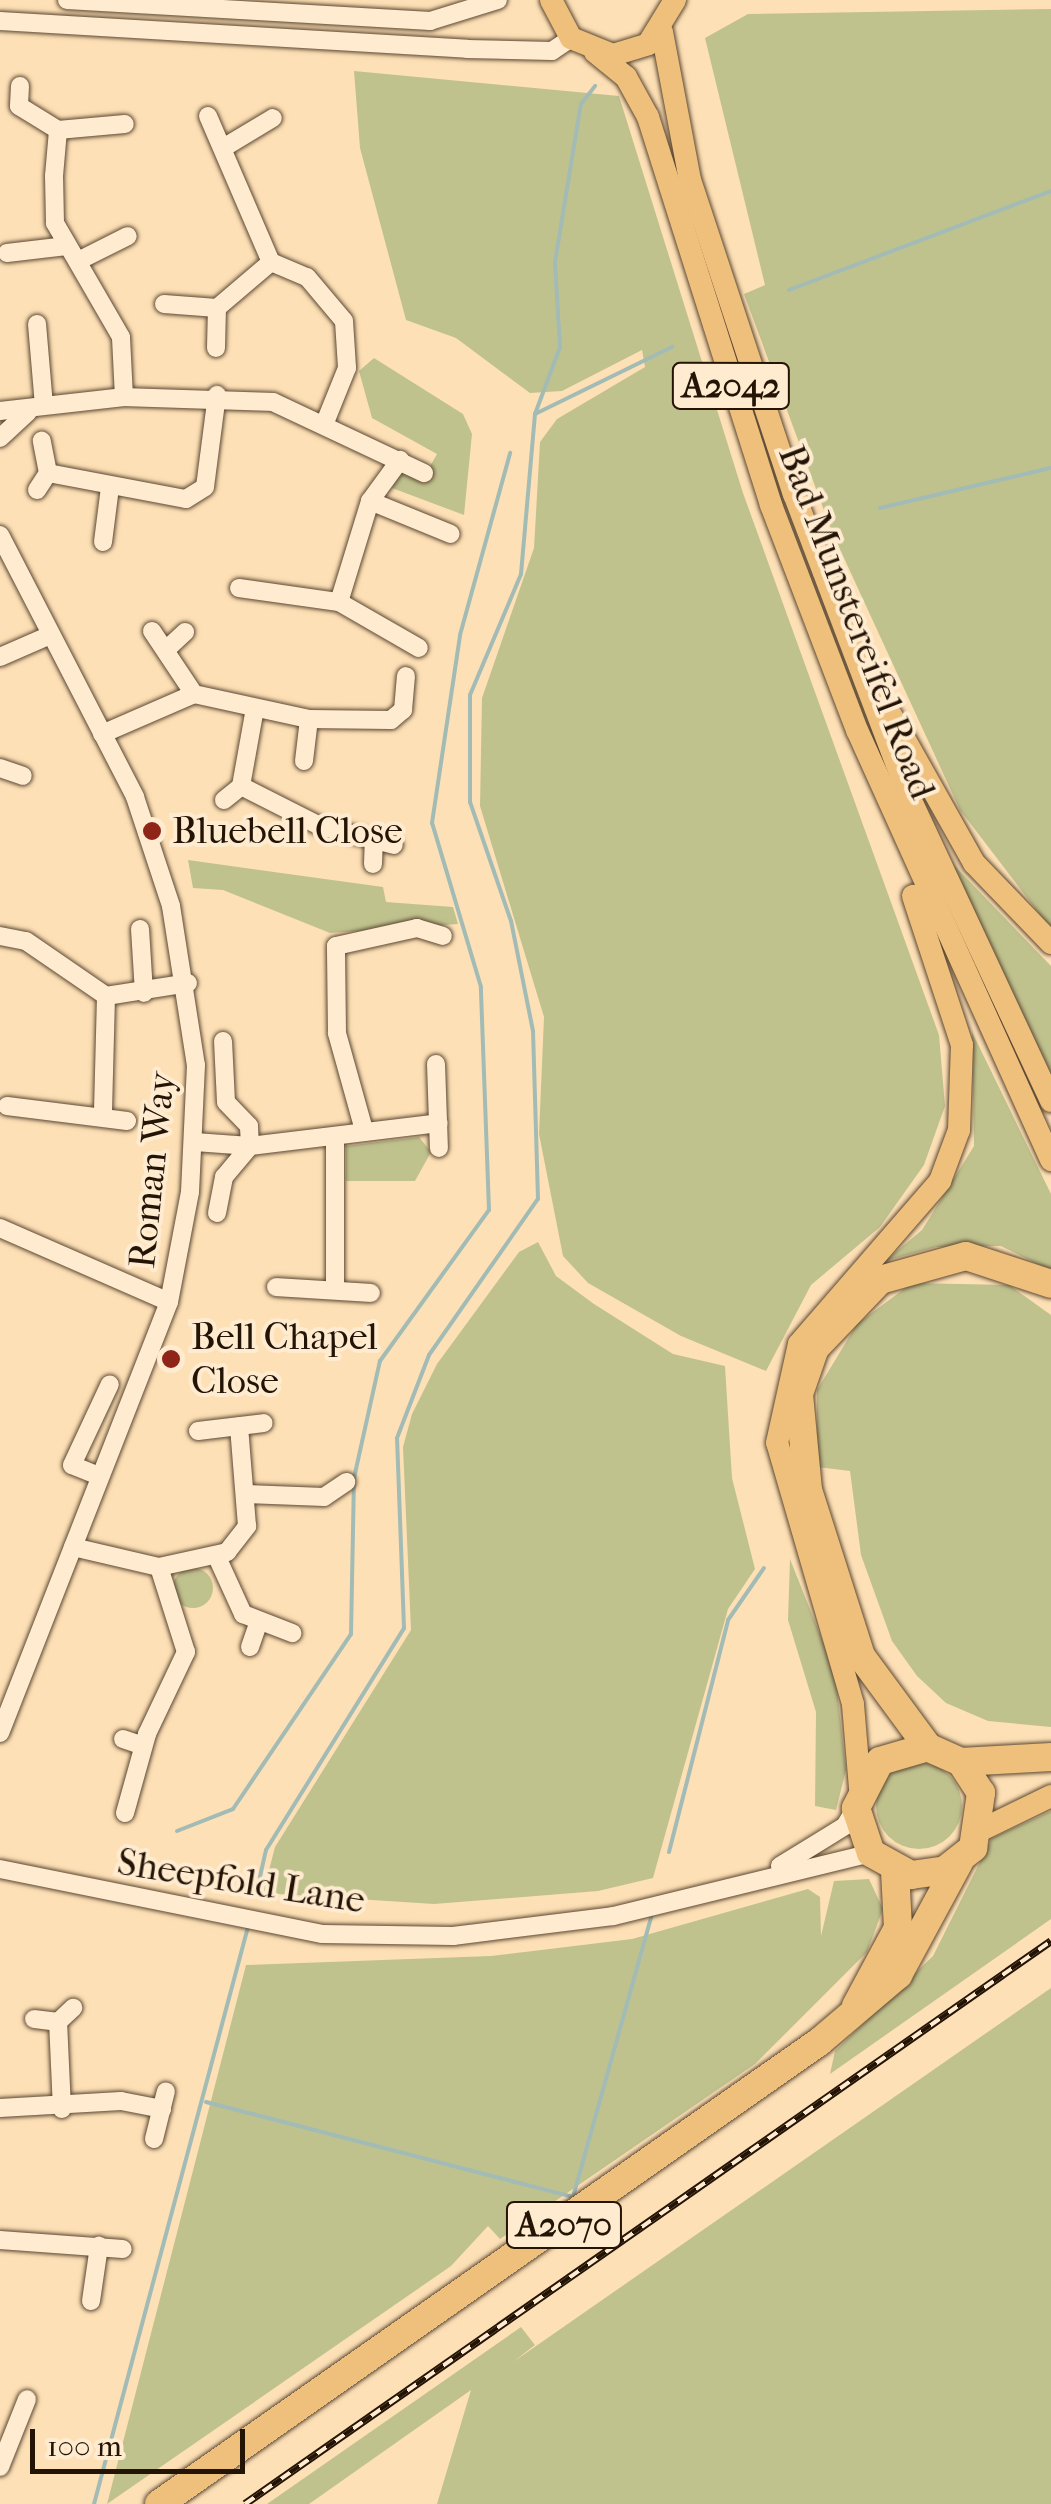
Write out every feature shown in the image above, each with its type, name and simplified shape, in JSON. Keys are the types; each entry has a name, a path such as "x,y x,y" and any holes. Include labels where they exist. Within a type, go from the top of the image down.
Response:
{"highway":[{"path":"1051,1284 966,1256 880,1280 815,1348 799,1394 796,1435 838,1597 862,1656 928,1747 961,1762 1051,1757"},
{"path":"928,1747 894,1752 858,1798 871,1853 895,1870 928,1875 959,1862 981,1830 981,1793 961,1762"},
{"name":"A2070","path":"158,2504 722,2115 853,2012 898,1975 959,1862"},
{"name":"A2070","path":"853,2012 898,1928 895,1870"}],"main road":[{"path":"551,0 571,38"},
{"path":"595,52 632,52 662,32 675,0"},
{"name":"Bad Munstereifel Road","path":"662,32 671,106 722,285 851,641 908,792 1051,1101"},
{"name":"Bad Munstereifel Road","path":"571,38 626,77 648,116 771,504 856,730 1051,1160"},
{"path":"851,641 974,863 1051,943"},
{"path":"856,730 956,1022 966,1080 940,1181 830,1300 799,1344 780,1397 778,1443 853,1704 858,1798"},
{"path":"981,1830 1051,1796"}],"street":[{"path":"67,0 430,21 498,0"},
{"path":"0,21 552,52 571,38"},
{"path":"20,86 19,106 58,130 125,124"},
{"path":"208,116 270,262 307,277 344,321 347,368 324,425"},
{"path":"223,148 273,118"},
{"path":"58,130 55,223 66,246 82,259 121,337 124,397"},
{"path":"82,259 128,236"},
{"path":"8,254 66,246"},
{"path":"164,304 217,308 270,262"},
{"path":"216,348 217,308"},
{"path":"37,324 43,405"},
{"path":"48,473 186,499 205,486 217,395"},
{"path":"0,411 124,397 217,395 273,402 424,473"},
{"path":"0,438 43,405"},
{"path":"36,490 48,473 42,440"},
{"path":"338,602 370,501 400,460"},
{"path":"103,542 110,487"},
{"path":"370,501 451,534"},
{"name":"Roman Way","path":"0,536 146,829 188,984 195,1142 169,1302 74,1547 5,1707 0,1733"},
{"path":"239,588 338,602 418,648"},
{"path":"152,631 170,647 194,694"},
{"path":"170,647 185,632"},
{"path":"0,658 50,634"},
{"path":"102,734 194,694 310,720 391,720 404,710 406,676"},
{"path":"224,800 241,786 255,708"},
{"path":"304,761 310,720"},
{"path":"0,768 23,776"},
{"path":"241,786 281,811 394,845"},
{"path":"373,864 374,840"},
{"path":"364,1130 337,1033 336,946 417,928 443,936"},
{"path":"140,929 144,993"},
{"path":"0,936 26,941 106,996 188,984"},
{"path":"314,984 336,986"},
{"path":"102,1111 106,996"},
{"path":"217,1213 224,1177 250,1146 249,1126 226,1102 223,1041"},
{"path":"436,1064 439,1148"},
{"path":"7,1106 102,1111 127,1121"},
{"path":"195,1142 250,1146 439,1123"},
{"path":"334,1285 335,1136"},
{"path":"0,1228 169,1302"},
{"path":"276,1287 334,1285 371,1293"},
{"path":"99,1476 72,1465 110,1384"},
{"path":"198,1431 264,1423"},
{"path":"74,1547 159,1567 217,1557 242,1536 246,1494 239,1426"},
{"path":"246,1494 324,1498 346,1482"},
{"path":"217,1557 230,1595 258,1624 292,1634"},
{"path":"125,1813 143,1746 186,1652 159,1567"},
{"path":"250,1647 258,1624"},
{"path":"123,1740 143,1746"},
{"name":"Sheepfold Lane","path":"767,1874 846,1826 858,1798"},
{"name":"Sheepfold Lane","path":"0,1869 203,1915 364,1936 569,1923 767,1874 871,1853"},
{"path":"34,2020 58,2022 73,2008"},
{"path":"58,2022 62,2109"},
{"path":"0,2108 62,2109 164,2100 154,2139"},
{"path":"0,2240 123,2249"},
{"path":"90,2301 99,2246"},
{"path":"0,2467 27,2399"}],"green space":[{"path":"1051,9 1051,929 960,810 832,532 744,294 765,285 705,38 748,14"},
{"path":"354,71 619,96 743,493 939,1035 945,1106 924,1165 880,1227 811,1285 766,1371 681,1336 588,1283 563,1256 539,1134 544,1017 480,806 482,698 534,548 540,442 557,419 645,367 642,350 562,391 530,393 456,338 406,320 360,148"},
{"path":"374,358 463,414 472,434 464,515 392,488 400,473 425,475 437,454 372,418 359,371"},
{"path":"188,860 383,887 386,902 453,907 458,924 330,933 223,890 193,888"},
{"path":"949,860 1051,966 1051,1083"},
{"path":"972,1032 1051,1194 1051,1271 1001,1246 936,1247 885,1261 922,1230 974,1146"},
{"path":"419,1137 431,1152 415,1181 346,1181 346,1146"},
{"path":"538,1242 556,1276 594,1304 673,1354 725,1366 732,1478 755,1569 728,1609 653,1878 598,1891 434,1904 263,1893 275,1847 411,1630 403,1447 412,1414 437,1364 519,1252"},
{"path":"912,1283 1009,1285 1051,1315 1051,1727 988,1721 946,1703 917,1676 892,1641 861,1555 850,1471 817,1467 817,1390 857,1324"},
{"path":"790,1559 835,1672 846,1770 836,1810 815,1806 816,1712 788,1620"},
{"path":"193,1568 207,1574 213,1588 207,1602 193,1608 179,1602 173,1588 179,1574"},
{"path":"911,1763 927,1763 950,1775 959,1789 959,1823 950,1837 927,1849 911,1849 895,1842 883,1830 876,1814 876,1798 883,1782 895,1770"},
{"path":"1051,1811 1051,1919 830,2074 835,2051 933,1956 992,1838"},
{"path":"869,1879 883,1909 867,1952 755,2064 500,2239 488,2226 451,2266 107,2504 246,1965 491,1956 632,1939 808,1889 820,1897 821,1936 834,1881"},
{"path":"1051,1988 1051,2504 437,2504 471,2390 309,2504 267,2504 521,2327 535,2345 513,2362"}],"waterway":[{"path":"256,1894 266,1850 404,1628 397,1438 429,1355 538,1199 533,1031 511,921 470,802 470,695 521,574 535,414 560,347 555,262 581,104 595,86"},
{"path":"789,290 1051,191"},
{"path":"535,414 672,347"},
{"path":"177,1831 233,1809 351,1634 354,1478 380,1361 489,1210 481,987 432,823 460,635 510,453"},
{"path":"880,508 1051,468"},
{"path":"669,1852 728,1620 764,1568"},
{"path":"206,2102 573,2197 651,1917"},
{"path":"94,2504 248,1927"}],"railway":[{"path":"245,2504 1051,1941"}],"place":[{"name":"Bluebell Close","path":"152,831"},
{"name":"Bell Chapel Close","path":"171,1359"}]}
